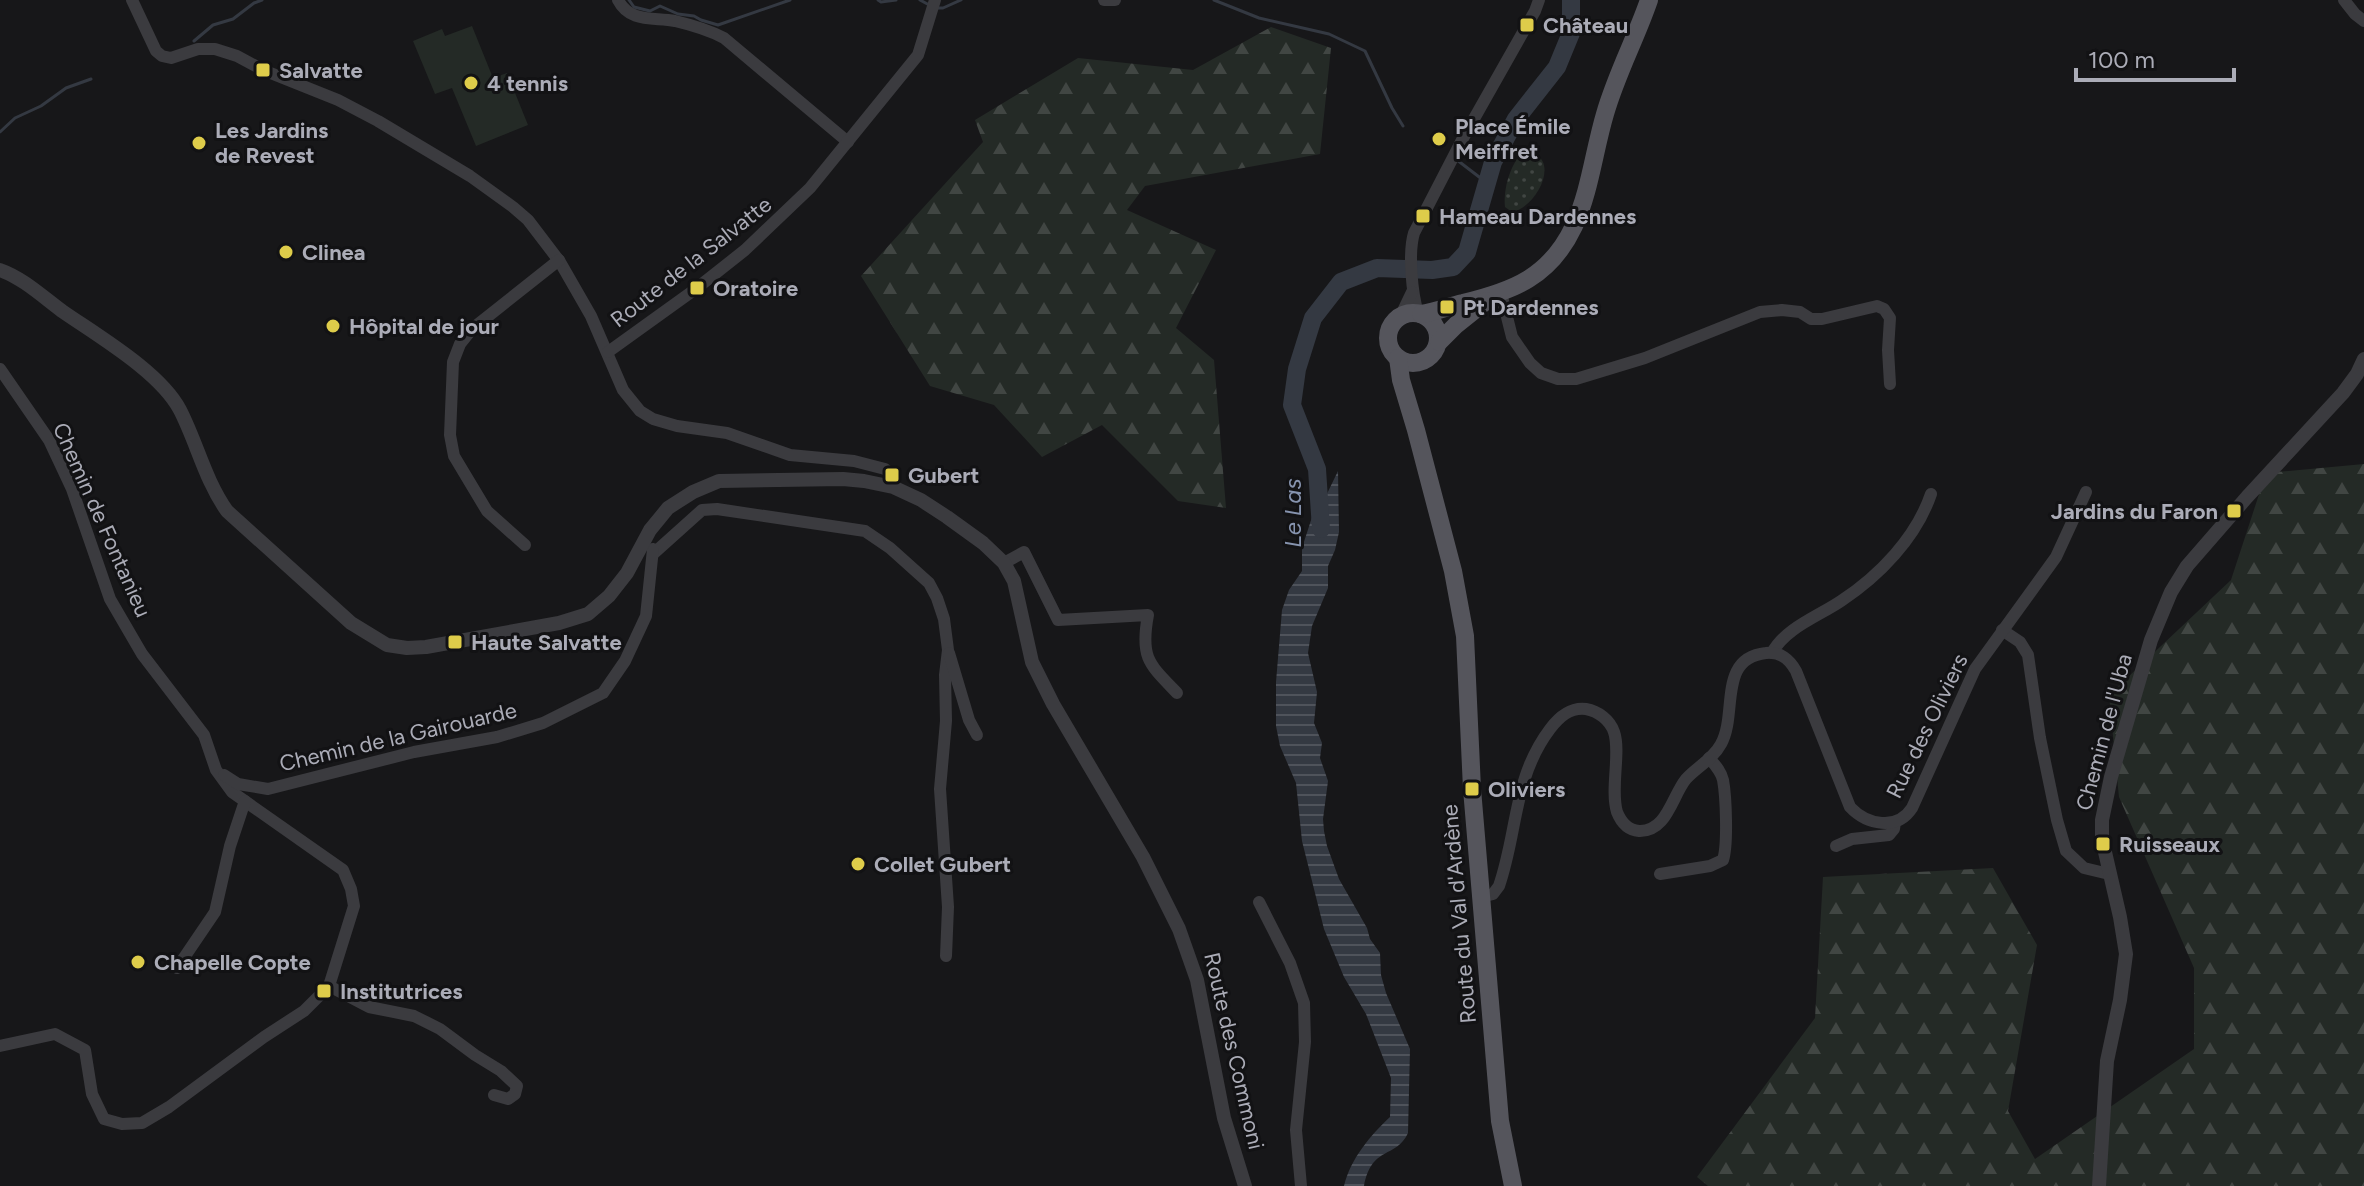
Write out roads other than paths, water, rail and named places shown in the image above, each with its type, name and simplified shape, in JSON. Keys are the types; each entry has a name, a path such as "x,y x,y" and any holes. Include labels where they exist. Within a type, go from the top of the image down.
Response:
{"main road":[{"path":"1413,315 1433,322 1439,342 1436,351 1423,362 1410,363 1398,358 1389,345 1388,337 1394,322 1413,315 1496,295 1516,287 1540,270 1564,243 1574,226 1605,112 1649,0"},
{"path":"1439,342 1471,312 1496,295"},
{"name":"Route du Val d'Ardène","path":"1398,358 1401,380 1453,571 1465,636 1472,789 1500,1121 1513,1186"},
{"name":"Route du Val d'Ardène","path":"1409,404 1411,380 1423,362"}],"street":[{"path":"132,0 156,51 162,56 171,58 198,49 215,49 237,56 350,105 470,176 513,207 528,220 559,260 608,352"},
{"path":"618,0 622,8 635,17 674,21 724,38 848,142"},
{"path":"1104,0 1115,0"},
{"path":"1413,315 1412,238 1539,0"},
{"path":"2344,0 2364,21"},
{"name":"Route de la Salvatte","path":"893,487 892,475 885,469 854,461 790,455 727,433 677,426 653,419 640,411 623,390 608,352 745,250 803,195 918,55 934,5"},
{"path":"525,545 487,511 454,456 450,435 453,362 460,344 472,329 559,260"},
{"path":"0,270 72,317 145,370 163,387 180,409 215,495 227,511 351,623 387,645 426,647 559,623 588,614 609,596 627,573 650,530 668,508 693,492 719,481 843,479 893,487 921,500 983,543 1004,563 1024,552 1058,620 1148,615 1144,637 1149,663 1177,693"},
{"path":"1496,295 1519,350 1541,373 1558,379 1576,379 1645,358 1760,312 1800,312 1811,319 1822,319 1877,306 1884,309 1890,318 1890,384"},
{"name":"Chemin de l'Uba","path":"2099,1186 2107,1061 2126,961 2102,834 2105,803 2151,640 2171,592 2187,566 2349,386 2364,359"},
{"name":"Chemin de Fontanieu","path":"0,369 49,440 72,489 110,599 142,654 204,735 216,770 232,792 343,870 354,906 329,986 304,1011 142,1123 122,1124 104,1119 92,1094 85,1050 55,1034 0,1046"},
{"name":"Rue des Oliviers","path":"1772,653 1789,660 1796,671 1850,807 1866,820 1895,822 1912,808 1970,676 2056,557 2086,492"},
{"path":"1481,897 1493,894 1499,886 1527,767 1546,734 1562,715 1579,709 1602,716 1612,728 1615,742 1615,806 1622,822 1632,830 1644,831 1657,826 1682,784 1723,740 1736,671 1748,659 1772,653 1785,637 1845,598 1883,566 1909,536 1931,494"},
{"path":"653,554 702,510 717,509 865,531 890,548 929,583 944,619 948,650 940,789 948,907 946,956"},
{"name":"Chemin de la Gairouarde","path":"216,770 238,784 268,789 414,752 497,737 555,717 603,693 625,661 646,616 653,554 650,530"},
{"name":"Route des Commoni","path":"1004,563 1014,581 1032,662 1053,704 1143,857 1184,940 1199,989 1224,1118 1245,1186"},
{"path":"2002,630 2020,642 2028,655 2040,738 2066,851 2084,868 2109,874"},
{"path":"948,650 969,720 977,735"},
{"path":"1660,874 1713,865 1724,858 1723,781 1709,758"},
{"path":"177,968 215,912 230,846 245,801"},
{"path":"1836,846 1852,839 1889,835 1895,822"},
{"path":"1259,902 1290,963 1302,992 1306,1014 1296,1130 1301,1186"},
{"path":"329,986 369,1007 414,1016 440,1029 501,1071 517,1086 515,1094 508,1099 494,1095"}],"waterway":[{"path":"194,41 213,25 233,19 262,0"},
{"path":"629,0 634,7 650,11 660,6 718,25 790,0"},
{"path":"878,0 896,0"},
{"path":"920,0 931,6"},
{"path":"938,8 961,0"},
{"path":"1214,0 1259,18 1329,34 1365,51 1403,126"},
{"name":"Le Las","path":"1321,529 1317,469 1292,405 1297,369 1313,318 1341,282 1377,268 1432,270 1453,267 1467,252 1493,162 1516,119 1557,67 1571,33 1571,0"},
{"path":"0,132 15,118 41,106 66,88 91,79"},
{"path":"1457,160 1487,183"}],"place":[{"name":"Château","path":"1527,25"},
{"name":"Salvatte","path":"263,70"},
{"name":"4 tennis","path":"471,83"},
{"name":"Place Émile Meiffret","path":"1439,139"},
{"name":"Les Jardins de Revest","path":"199,143"},
{"name":"Hameau Dardennes","path":"1423,216"},
{"name":"Clinea","path":"286,252"},
{"name":"Oratoire","path":"697,288"},
{"name":"Pt Dardennes","path":"1447,307"},
{"name":"Hôpital de jour","path":"333,326"},
{"name":"Gubert","path":"892,475"},
{"name":"Jardins du Faron","path":"2234,511"},
{"name":"Haute Salvatte","path":"455,642"},
{"name":"Oliviers","path":"1472,789"},
{"name":"Ruisseaux","path":"2103,844"},
{"name":"Collet Gubert","path":"858,864"},
{"name":"Chapelle Copte","path":"138,962"},
{"name":"Institutrices","path":"324,991"}]}
